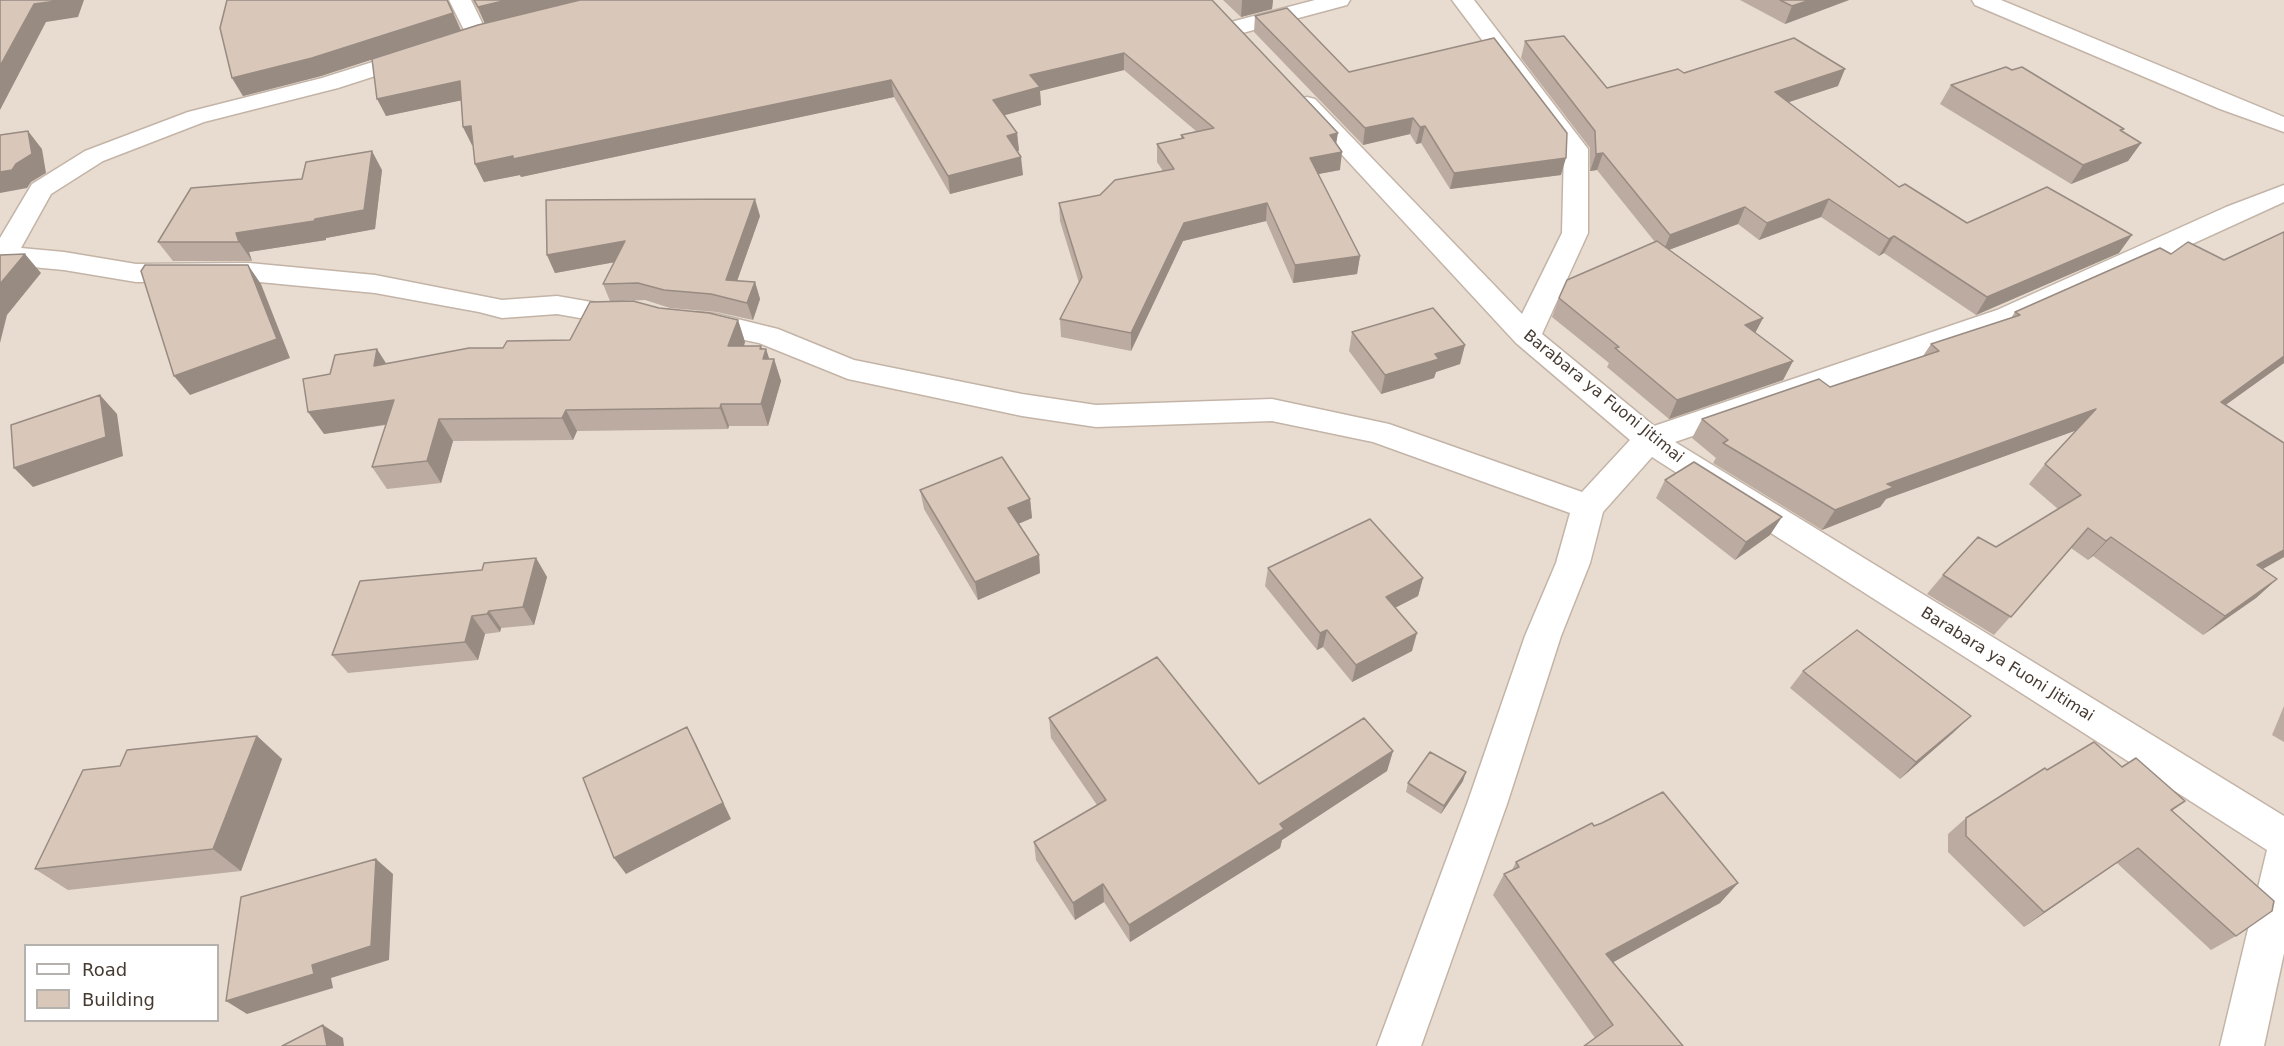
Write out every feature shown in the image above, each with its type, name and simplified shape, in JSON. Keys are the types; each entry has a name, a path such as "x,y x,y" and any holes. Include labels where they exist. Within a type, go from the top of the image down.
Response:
{"street":[{"path":"460,0 477,35"},
{"path":"1259,53 1225,17 1339,0"},
{"path":"1463,0 1576,149 1575,233 1526,336"},
{"path":"1983,0 2228,104 2284,125"},
{"path":"500,29 330,83 196,117 94,156 41,189 2,255 64,261 136,273 249,272 375,284 481,303 502,309 557,305 603,313 644,311 660,316 717,323 768,336 848,369 924,382 1022,405 1096,416 1272,410 1378,432 1588,507"},
{"name":"Barabara ya Fuoni Jitimai","path":"1284,79 1526,336 1649,439 1692,469 2284,838"},
{"path":"1399,1046 1487,804 1543,636 1573,563 1588,507 1649,439 2007,317 2235,213 2281,197"},
{"path":"2242,1046 2284,858"}],"shaded area":[{"path":"0,0 2284,0 2284,1046 0,1046"}],"building":[{"path":"0,0 64,0 34,4 0,66"},
{"path":"227,0 447,0 453,13 312,58 232,78 220,28"},
{"path":"474,0 507,0 478,7"},
{"path":"580,0 1212,0 1338,133 1330,135 1342,152 1310,158 1360,256 1295,265 1267,203 1184,223 1131,333 1060,319 1082,277 1059,203 1100,195 1115,180 1174,169 1157,144 1184,138 1181,135 1214,128 1124,53 1030,75 1040,87 993,100 1017,133 1007,136 1021,157 948,176 891,80 513,159 513,156 475,164 471,126 463,127 460,81 377,99 372,59 478,25"},
{"path":"1780,0 1810,0 1792,6"},
{"path":"1287,8 1349,72 1494,38 1567,133 1566,158 1454,173 1425,126 1420,127 1413,118 1365,128 1255,16"},
{"path":"1564,36 1607,88 1678,69 1684,73 1794,38 1845,69 1775,92 1899,187 1905,184 1967,223 2047,187 2132,235 1987,297 1894,236 1889,239 1829,199 1767,223 1745,207 1670,235 1603,153 1596,154 1595,131 1525,41"},
{"path":"2006,67 2012,70 2022,67 2124,129 2120,130 2141,143 2083,165 1951,85"},
{"path":"28,131 32,154 16,164 12,170 0,172 0,135"},
{"path":"372,151 364,210 314,221 236,233 239,242 158,242 191,188 302,179 306,162"},
{"path":"755,199 726,280 755,282 747,303 711,294 664,290 638,283 603,284 625,241 547,255 546,200"},
{"path":"2284,232 2284,356 2221,402 2284,443 2284,550 2257,565 2277,579 2225,616 2111,537 2106,541 2088,528 2011,617 1943,575 1978,537 1996,547 2081,495 2045,464 2096,409 1887,484 1894,487 1835,510 1723,443 1728,440 1702,419 1819,379 1830,387 1939,351 1931,344 2020,315 2015,312 2160,248 2171,254 2188,242 2224,260"},
{"path":"1657,241 1763,318 1745,325 1793,361 1677,400 1615,348 1619,347 1559,298 1567,280"},
{"path":"25,254 0,284 0,255"},
{"path":"145,265 248,265 277,339 174,376 141,271"},
{"path":"633,301 659,308 709,313 738,320 728,346 761,346 760,349 766,349 763,359 774,359 761,404 721,404 720,408 566,410 562,418 439,419 427,461 372,467 394,400 308,412 303,379 330,374 335,355 377,349 374,366 469,348 503,348 507,341 570,340 590,302"},
{"path":"1433,308 1465,345 1435,354 1439,359 1385,375 1352,332"},
{"path":"100,395 106,437 14,468 11,425"},
{"path":"1002,457 1030,499 1008,508 1039,555 975,582 920,490"},
{"path":"1694,462 1782,517 1746,542 1665,480"},
{"path":"1370,519 1423,578 1386,597 1417,633 1356,665 1327,630 1320,633 1268,568"},
{"path":"536,558 523,607 489,611 487,614 472,616 465,642 332,655 360,581 482,570 484,563"},
{"path":"1857,630 1971,716 1916,762 1803,671"},
{"path":"1157,657 1259,784 1364,718 1393,751 1280,824 1284,829 1129,925 1103,884 1073,903 1034,842 1106,800 1049,718"},
{"path":"687,727 723,803 614,858 583,778"},
{"path":"257,736 213,849 35,869 83,770 120,766 127,750"},
{"path":"2094,742 2122,767 2136,758 2185,801 2171,810 2274,901 2272,911 2236,936 2138,848 2044,912 1966,836 1966,818 2045,768 2047,770"},
{"path":"1430,752 1466,772 1444,806 1408,783"},
{"path":"1663,792 1738,883 1606,954 1683,1046 1584,1046 1613,1025 1504,874 1519,867 1516,862 1592,823 1594,826 1602,823"},
{"path":"376,859 371,946 312,965 314,974 226,1001 241,897"},
{"path":"323,1025 327,1046 282,1046"}]}
